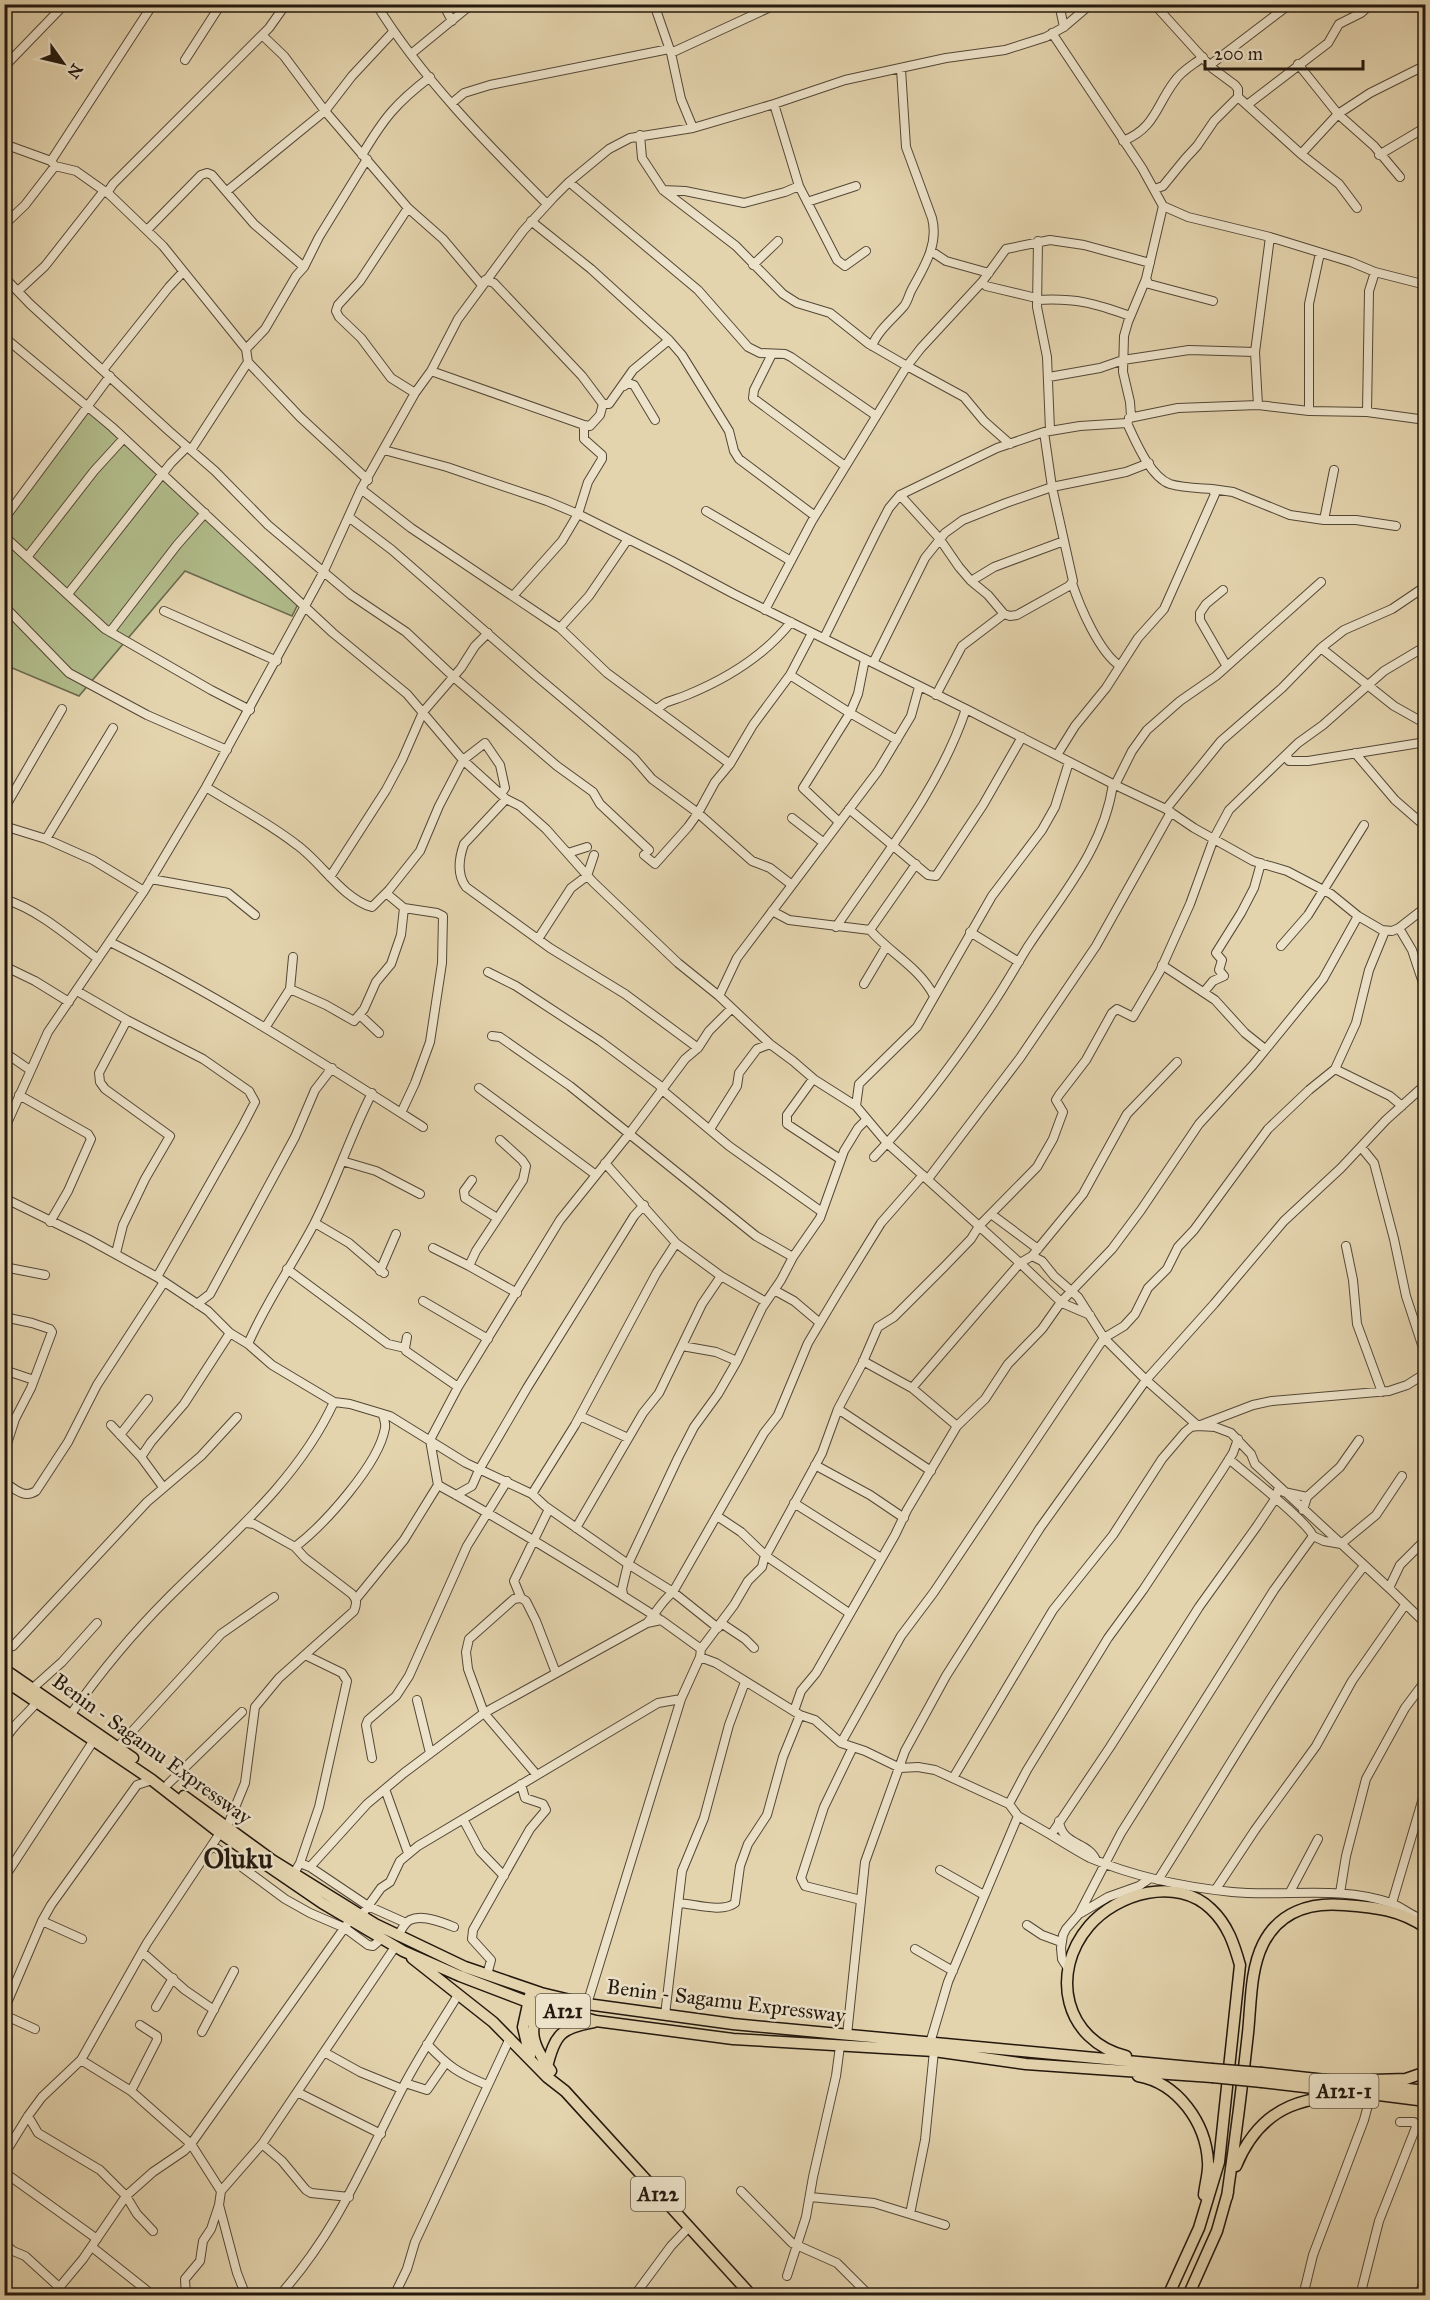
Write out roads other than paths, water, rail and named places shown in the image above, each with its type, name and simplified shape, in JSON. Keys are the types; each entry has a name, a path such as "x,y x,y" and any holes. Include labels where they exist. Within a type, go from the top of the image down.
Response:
{"highway":[{"name":"Benin - Sagamu Expressway","path":"4,1669 71,1714 115,1750 168,1785 224,1830 297,1868 352,1921 399,1944 487,1975 534,1997 932,2047 1158,2065 1212,2073"},
{"name":"A121","path":"4,1680 94,1740 115,1750 133,1767 224,1830 295,1886 381,1939 399,1944 460,1976 534,1997 596,2021 733,2039 840,2046 932,2047 1015,2063 1096,2069 1212,2073 1262,2078"},
{"path":"1158,2065 1115,2054 1098,2045 1082,2030 1070,2007 1067,1992 1069,1970 1079,1941 1088,1927 1112,1905 1130,1898 1166,1891 1188,1895 1211,1908 1232,1937 1240,1965 1219,2162 1199,2228 1168,2295"},
{"path":"1227,2197 1238,2125 1255,1973 1263,1944 1277,1925 1298,1910 1311,1905 1375,1907 1402,1914 1425,1928"},
{"path":"399,1944 510,2038 533,2062"},
{"path":"533,2062 527,2048 523,2027 534,1997"},
{"name":"A122","path":"534,1997 532,2031 539,2057 565,2091 688,2228 752,2295"},
{"path":"547,2067 554,2043 562,2032 569,2027 596,2021"},
{"name":"A122","path":"533,2062 565,2091"},
{"path":"1096,2069 1145,2077 1164,2086 1185,2103 1196,2120 1206,2143 1208,2164 1199,2228"},
{"path":"1333,2082 1406,2079 1425,2072"},
{"name":"A121-1","path":"1262,2078 1425,2091"},
{"name":"A121-1","path":"1262,2078 1425,2101"},
{"path":"1192,2294 1217,2231 1244,2146 1266,2120 1299,2103 1329,2096 1371,2094"}],"street":[{"path":"4,67 65,4"},
{"path":"4,225 32,197 153,4"},
{"path":"185,60 221,4"},
{"path":"18,291 45,266 105,192 262,35 286,4"},
{"path":"376,4 393,32 452,103 499,156 547,204"},
{"path":"443,4 452,21"},
{"path":"411,54 472,4"},
{"path":"654,4 670,51 681,99 693,128"},
{"path":"452,103 464,93 490,85 670,51 777,4"},
{"path":"1059,4 1064,27"},
{"path":"4,1130 48,1032 144,891 250,710 323,573 350,518 361,489 431,371 458,319 483,282 531,221 568,182 609,149 630,138 693,128 774,105 845,80 946,58 1005,50 1064,27 1091,4"},
{"path":"1154,4 1210,65 1238,89 1238,97 1214,121 1164,186 1155,189"},
{"path":"1210,65 1290,4"},
{"path":"1247,105 1328,43 1339,24 1361,13 1371,4"},
{"path":"227,191 325,111 352,76 393,32"},
{"path":"1052,33 1155,189 1163,206 1146,279 1124,336 1123,372 1130,402 1128,420 1139,450 1159,476 1171,484 1233,492 1290,515 1324,520 1356,520 1396,526"},
{"path":"262,35 284,56 325,111 408,208 443,239 483,282 494,283 582,376 603,404"},
{"path":"1123,141 1138,135 1146,127 1175,80 1203,57"},
{"path":"1298,64 1338,114 1374,146 1379,155 1400,177"},
{"path":"1301,154 1338,114 1370,93 1425,65"},
{"path":"872,346 879,333 906,304 931,250 934,226 906,147 901,69"},
{"path":"246,350 265,328 296,276 304,267 384,119 402,98 430,77"},
{"path":"1238,97 1301,154 1339,184 1357,208"},
{"path":"774,105 799,186 840,264 845,266 866,251"},
{"path":"1379,155 1424,130"},
{"path":"640,135 642,158 663,190 736,246 783,294 797,303 830,313 872,346 964,397 984,421 1010,444"},
{"path":"5,145 76,171 105,192 147,230 163,246 246,350 248,362 300,417 368,480"},
{"path":"147,230 201,175 207,173 212,175 227,191 254,224 304,267"},
{"path":"568,182 698,290 748,347 760,353 791,357 875,415"},
{"path":"663,190 685,191 744,202 785,192 799,186"},
{"path":"807,202 856,186"},
{"path":"1163,206 1188,217 1269,237 1375,272 1425,285"},
{"path":"408,208 360,281 338,305 336,311 339,317 361,338 391,378 416,393"},
{"path":"531,221 591,269 669,340 682,356 729,431 734,451 739,459 815,516"},
{"path":"1258,405 1255,352 1269,237"},
{"path":"765,610 844,466 907,366 982,282 1006,249 1050,240 1084,245 1150,263"},
{"path":"753,265 778,241"},
{"path":"1038,241 1034,298 1049,377 1047,431 1052,487 1072,583 1088,623 1112,661 1120,666"},
{"path":"931,250 946,261 989,273"},
{"path":"1309,411 1309,304 1320,253"},
{"path":"103,370 183,272"},
{"path":"1367,412 1369,291 1375,272"},
{"path":"4,277 215,471 268,525 351,595 406,632 557,766 593,792 600,804 656,864 698,813 715,782 730,764 753,725 790,675 812,633"},
{"path":"1146,279 1149,284 1213,301"},
{"path":"982,282 986,286 1034,298 1064,298 1091,302 1130,316"},
{"path":"4,337 124,438 305,608 407,694 463,760 503,797 520,806 568,853 587,876 678,963 813,1079 856,1106 887,1143 1062,1303 1090,1315"},
{"path":"603,404 609,404 633,370 660,345 669,340"},
{"path":"1049,377 1100,368 1123,360 1189,350 1255,352"},
{"path":"772,354 754,390 753,398 844,466"},
{"path":"68,594 163,474 189,448 248,362"},
{"path":"431,371 584,425 590,426 595,422 603,404"},
{"path":"4,519 110,376"},
{"path":"620,389 628,383 634,385 655,420"},
{"path":"824,638 876,532 889,508 900,495 1010,444 1047,431 1128,420 1178,408 1258,405 1309,411 1367,412 1425,420"},
{"path":"513,596 562,541 578,514 588,482 603,457 584,439 584,425"},
{"path":"28,556 94,471 124,438"},
{"path":"384,450 458,471 578,514 765,610 1168,810 1194,828 1261,863 1287,871 1331,894 1358,916 1385,931 1392,932 1399,928 1425,907"},
{"path":"839,822 803,788 850,713 869,661 939,538 963,519 1052,487 1126,472 1149,463"},
{"path":"1324,520 1334,470"},
{"path":"361,489 411,528 560,628 607,673 730,764"},
{"path":"1057,755 1075,726 1106,688 1138,638 1164,609 1214,497 1215,492 1212,489"},
{"path":"900,495 939,538 958,567 1004,614 1017,615 1072,583"},
{"path":"706,511 791,561"},
{"path":"110,632 172,551 205,513"},
{"path":"350,518 392,550 552,690 634,758 652,779 698,813 752,861 770,868 792,885"},
{"path":"4,536 110,632 250,710"},
{"path":"560,628 590,596 628,539"},
{"path":"971,581 994,567 1064,541"},
{"path":"874,1157 944,1072 993,1003 1075,877 1102,829 1114,784 1132,751 1147,730 1321,582"},
{"path":"647,1623 656,1609 673,1592 764,1433 778,1415 804,1353 820,1323 881,1223 926,1177 1020,1058 1096,946 1168,810 1221,741 1282,688 1321,648 1344,630 1392,609 1425,586"},
{"path":"1223,590 1206,604 1200,613 1200,620 1226,665"},
{"path":"4,606 69,673 147,715 227,750"},
{"path":"164,611 277,661"},
{"path":"936,695 962,646 1004,614"},
{"path":"657,709 665,703 717,681 745,664 781,635 791,622"},
{"path":"330,877 386,790 423,712 488,633"},
{"path":"1321,648 1394,706 1425,724"},
{"path":"587,2004 681,1699 700,1653 748,1581 762,1567 815,1465 838,1409 878,1327 894,1317 971,1239 979,1226 1037,1167 1053,1139 1062,1116 1063,1112 1056,1100 1086,1060 1112,1013 1117,1009 1133,1017 1162,965 1190,904 1214,838 1236,801 1298,743 1384,671 1425,648"},
{"path":"790,675 897,740"},
{"path":"719,996 736,958 878,771 911,716 919,687"},
{"path":"4,809 62,709"},
{"path":"836,927 914,815 958,734 966,709"},
{"path":"46,839 113,728"},
{"path":"849,809 931,876 939,874 999,780 1022,737"},
{"path":"206,787 298,845 330,877 363,905 372,907 420,851 439,806 463,760 485,743 500,765 505,788 503,797 464,844 460,854 462,882 471,892 538,939 625,994 698,1048"},
{"path":"1287,755 1289,761 1308,761 1425,743"},
{"path":"1355,753 1395,800 1425,827"},
{"path":"856,1106 859,1084 917,1027 970,932 1003,880 1041,830 1054,807 1069,762"},
{"path":"792,818 824,843"},
{"path":"1281,946 1308,915 1364,825"},
{"path":"4,826 46,839 93,860 144,891"},
{"path":"568,853 587,847"},
{"path":"538,939 571,888 587,876 594,855"},
{"path":"1204,992 1214,981 1224,976 1219,970 1222,960 1216,953 1242,913 1254,888 1261,863"},
{"path":"870,930 916,864"},
{"path":"151,879 228,893 255,915"},
{"path":"386,893 404,908 443,916 442,963 430,1042 416,1083 401,1113"},
{"path":"4,899 22,906 51,924 98,959"},
{"path":"290,989 354,1021 360,1015 376,982 391,964 401,935 404,908"},
{"path":"772,911 789,920 870,930 886,947 922,976 934,996"},
{"path":"679,1903 729,1907 735,1903 740,1866 748,1844 767,1815 797,1713 801,1691 816,1673 957,1425 985,1400 1008,1364 1042,1329 1062,1303 1075,1294 1112,1249 1199,1124 1323,979 1358,916"},
{"path":"1399,928 1421,964 1425,992"},
{"path":"841,1743 901,1636 934,1592 1104,1338 1124,1326 1135,1314 1148,1288 1167,1269 1178,1247 1194,1230 1268,1129 1300,1097 1335,1069 1356,1023 1372,960 1385,931"},
{"path":"970,932 1019,962"},
{"path":"110,942 162,968 266,1028 423,1127"},
{"path":"864,984 886,947"},
{"path":"266,1028 290,989 293,957"},
{"path":"1162,965 1215,999 1245,1033 1265,1049"},
{"path":"4,966 35,981 69,1002"},
{"path":"488,972 516,986 600,1041 748,1160 822,1212"},
{"path":"4,1482 25,1495 36,1491 68,1442 98,1385 161,1279 255,1102 249,1091 203,1059 77,991"},
{"path":"4,2155 42,2097 81,2060 142,1952 224,1830 245,1783 255,1707 279,1678 354,1611 356,1599 404,1540 438,1485 430,1440 458,1387 560,1220 629,1134 684,1059 698,1048 709,1031 731,1009"},
{"path":"360,1015 379,1033"},
{"path":"116,1253 123,1225 145,1179 170,1136 105,1089 99,1082 99,1073 127,1020"},
{"path":"492,1036 500,1037 570,1086 756,1236 793,1257"},
{"path":"710,1129 737,1086 740,1073 757,1049 770,1044"},
{"path":"4,1052 30,1070"},
{"path":"912,1388 1020,1263 1032,1256 1083,1194 1126,1114 1177,1062"},
{"path":"197,1304 210,1294 295,1137 315,1090 332,1068"},
{"path":"1335,1069 1390,1096 1402,1106"},
{"path":"813,1079 787,1115 787,1124 840,1159"},
{"path":"847,2035 865,1862 905,1751 946,1676 980,1626 1006,1580 1040,1528 1146,1380 1284,1221 1425,1084"},
{"path":"479,1088 596,1175"},
{"path":"248,1344 287,1269 315,1223 358,1120 372,1093"},
{"path":"19,1095 88,1134 91,1139 68,1191 50,1222"},
{"path":"623,1594 622,1589 628,1564 694,1427 737,1361 766,1302 793,1257 810,1235 822,1212 840,1159 858,1128 867,1120"},
{"path":"469,1266 476,1251 523,1180 526,1166 500,1140"},
{"path":"1361,1147 1374,1162 1406,1296 1425,1357"},
{"path":"342,1161 376,1171 420,1194"},
{"path":"605,1163 676,1243 721,1276 766,1302"},
{"path":"472,1180 464,1191 465,1198 497,1218"},
{"path":"4,1198 116,1253 161,1279 197,1304 272,1365 334,1402 350,1404 390,1416 479,1470 532,1494 576,1528 719,1625 745,1639 754,1648"},
{"path":"456,1495 472,1486 479,1470 584,1295 634,1216 644,1205"},
{"path":"991,1214 1038,1249"},
{"path":"315,1223 349,1243 382,1272 396,1234"},
{"path":"532,1494 580,1416 624,1338 656,1274 676,1243"},
{"path":"1346,1246 1353,1280 1357,1324 1382,1392"},
{"path":"433,1248 517,1293"},
{"path":"1032,1256 1042,1261 1054,1276 1075,1294 1104,1338 1146,1380 1198,1426 1215,1427 1235,1436 1251,1454 1256,1464 1282,1490 1425,1623"},
{"path":"4,1267 45,1275"},
{"path":"287,1269 388,1344 405,1348 406,1351 458,1387"},
{"path":"576,1528 628,1438 658,1393 702,1304 721,1276"},
{"path":"774,1290 794,1301 820,1323"},
{"path":"1075,1294 1081,1312"},
{"path":"423,1301 488,1339"},
{"path":"4,1317 45,1327 52,1332 34,1380 15,1419 4,1453"},
{"path":"141,1457 184,1404 231,1333"},
{"path":"405,1348 407,1337"},
{"path":"682,1346 716,1352 737,1361"},
{"path":"863,1361 912,1388 957,1425"},
{"path":"4,1370 34,1380"},
{"path":"953,1778 1053,1610 1113,1535 1162,1459 1185,1432 1191,1427 1252,1405 1272,1401 1382,1392 1407,1385 1425,1374"},
{"path":"120,1435 148,1399"},
{"path":"71,1714 99,1675 165,1601 246,1523 307,1452 334,1402"},
{"path":"838,1409 930,1471"},
{"path":"1010,1803 1027,1770 1108,1638 1143,1590 1229,1459 1235,1436 1232,1414"},
{"path":"295,1547 327,1517 367,1469 377,1452 386,1428 382,1415"},
{"path":"580,1416 628,1438"},
{"path":"4,1649 13,1646 163,1487 201,1456 237,1417"},
{"path":"111,1425 141,1457 163,1487"},
{"path":"1303,1510 1307,1497 1340,1467 1359,1440"},
{"path":"1229,1459 1298,1518 1313,1536 1341,1544 1376,1515 1402,1476"},
{"path":"815,1465 870,1495 904,1518"},
{"path":"372,1758 366,1725 368,1719 396,1696 409,1676 467,1546 507,1481"},
{"path":"438,1485 623,1594 662,1620 700,1653 797,1713 815,1720 841,1743 900,1768 918,1767 935,1770 1010,1803 1018,1816 1096,1860 1154,1879 1216,1889 1260,1893 1340,1893 1392,1903 1425,1922"},
{"path":"1282,1490 1307,1497"},
{"path":"1050,1835 1110,1748 1199,1607 1282,1490"},
{"path":"794,1503 881,1558"},
{"path":"549,1509 535,1542 514,1581 521,1598 526,1601 536,1621 556,1673"},
{"path":"717,1516 741,1532 766,1556 849,1613"},
{"path":"246,1523 254,1524 295,1547 356,1599"},
{"path":"1069,1970 1062,1959 1061,1942 1066,1929 1079,1914 1121,1833 1274,1590 1313,1536"},
{"path":"1389,1588 1400,1565 1425,1539"},
{"path":"1079,1914 1108,1897 1154,1879 1269,1699 1291,1670 1329,1611 1364,1566"},
{"path":"115,1750 220,1634 274,1597"},
{"path":"521,1598 514,1599 469,1639 466,1652 468,1669 484,1713 536,1774"},
{"path":"1216,1889 1280,1794 1316,1746 1352,1681 1405,1605"},
{"path":"310,1867 367,1804 484,1713 647,1623 662,1620"},
{"path":"33,1688 62,1662 97,1623"},
{"path":"305,1655 342,1673 347,1681 320,1807 297,1868 310,1867 368,1906 406,1923 417,1919 435,1921 453,1927"},
{"path":"1340,1893 1346,1856 1366,1779 1405,1708 1425,1680"},
{"path":"665,2015 682,1871 704,1818 729,1725 745,1682"},
{"path":"52,2295 92,2247 126,2196 153,2172 191,2144 352,1921 368,1906 381,1888 390,1882 400,1861 408,1852 658,1703 681,1699"},
{"path":"417,1700 430,1753"},
{"path":"4,1742 13,1727 25,1718 37,1702"},
{"path":"168,1785 242,1712"},
{"path":"4,1878 94,1740"},
{"path":"853,1747 824,1807 801,1878 805,1886 861,1900"},
{"path":"133,1767 136,1785"},
{"path":"4,2010 42,1921 103,1829 136,1785 152,1780"},
{"path":"487,1975 491,1960 471,1935 530,1829 546,1810 543,1804 525,1798 521,1784"},
{"path":"1392,1903 1425,1788"},
{"path":"385,1789 408,1852"},
{"path":"910,2214 925,2140 932,2047 952,1971 1018,1816"},
{"path":"463,1819 480,1851 504,1875"},
{"path":"1059,1821 1060,1830 1067,1838 1090,1851 1096,1860"},
{"path":"1290,1892 1318,1839"},
{"path":"212,1845 285,1899 316,1916 352,1921"},
{"path":"940,1870 984,1895"},
{"path":"1087,1899 1108,1897"},
{"path":"42,1921 82,1939"},
{"path":"186,2295 185,2279 200,2261 203,2241 211,2229 221,2191 262,2144 399,1944 406,1923"},
{"path":"1027,1925 1042,1935 1061,1942"},
{"path":"915,1949 952,1971"},
{"path":"142,1952 214,2010"},
{"path":"202,2032 234,1971"},
{"path":"156,2007 173,1978"},
{"path":"279,2295 300,2272 325,2238 349,2197 404,2086 458,1995"},
{"path":"4,2014 35,2029"},
{"path":"131,2091 157,2040 157,2036 140,2025"},
{"path":"394,2295 407,2269 415,2242 510,2038"},
{"path":"427,2044 445,2064 458,2073 487,2085"},
{"path":"787,2276 810,2197 836,2076 840,2046"},
{"path":"324,2052 360,2072 404,2086 427,2090 445,2064"},
{"path":"81,2060 131,2091 191,2144 221,2191"},
{"path":"297,2092 381,2134"},
{"path":"1303,2295 1313,2255 1364,2120 1371,2094"},
{"path":"28,2116 38,2133 90,2162 126,2196 137,2214 153,2231"},
{"path":"1360,2295 1379,2221 1416,2127 1414,2122 1400,2122"},
{"path":"262,2144 282,2160 306,2190 312,2193 349,2197"},
{"path":"4,2172 97,2239"},
{"path":"741,2191 797,2246 837,2263 870,2295"},
{"path":"810,2197 867,2202 945,2225"},
{"path":"219,2205 237,2273 246,2295"},
{"path":"634,2295 671,2246 688,2228"},
{"path":"4,2243 13,2251 25,2256 59,2287"},
{"path":"92,2247 150,2292"},
{"path":"1419,2295 1425,2274"}],"district":[{"name":"Oluku","path":"238,1858"}]}
